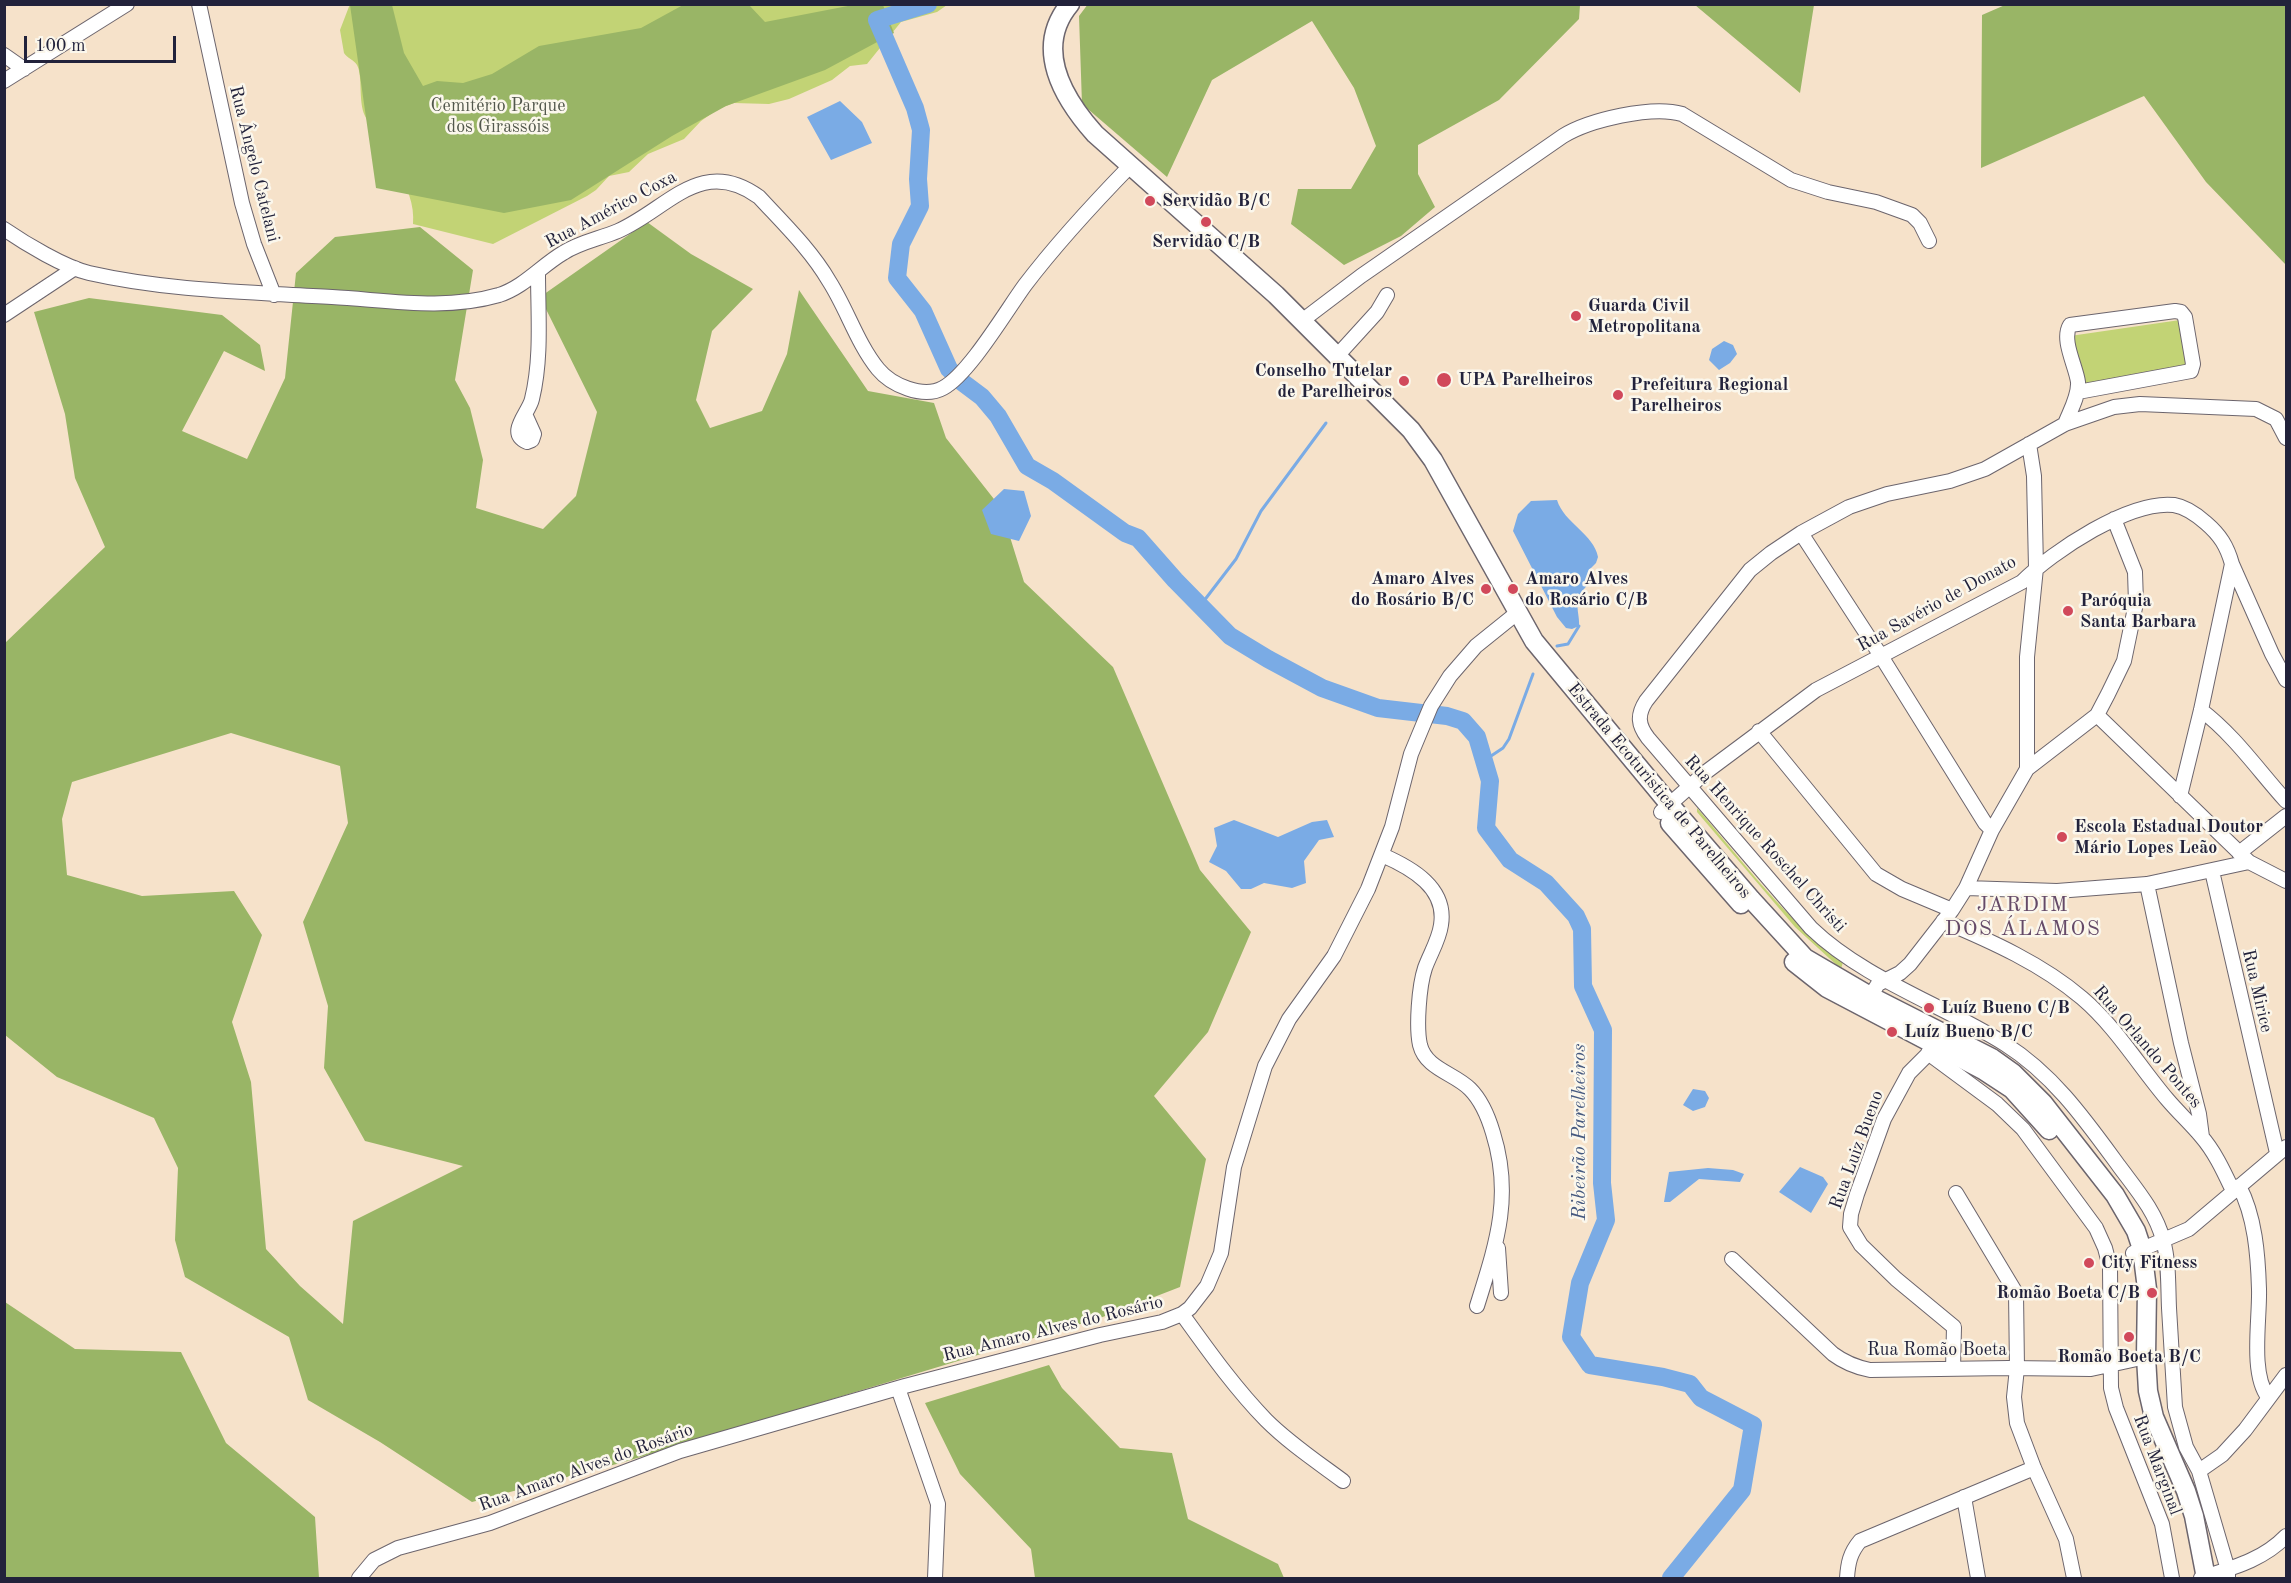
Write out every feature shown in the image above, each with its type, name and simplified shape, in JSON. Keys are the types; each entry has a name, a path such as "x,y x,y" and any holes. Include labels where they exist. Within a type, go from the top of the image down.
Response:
{"main road":[{"name":"Estrada Ecoturistica de Parelheiros","path":"1060,4 1048,24 1044,46 1047,78 1054,99 1084,138 1127,169 1272,298 1401,437 1423,466 1544,674 1665,808 1723,886 1794,963 1827,988 1867,1001 1934,1040 1988,1064 2031,1108 2080,1166 2131,1233 2137,1251 2140,1359 2154,1417 2188,1500 2202,1578"},
{"name":"Estrada Ecoturistica de Parelheiros","path":"1070,4 1056,26 1054,35 1057,75 1079,116 1127,169"},
{"name":"Estrada Ecoturistica de Parelheiros","path":"1272,298 1303,320 1406,424 1421,443 1433,460 1512,616"}],"street":[{"path":"4,81 127,4"},
{"name":"Rua Ângelo Catelani","path":"199,4 242,204 254,244 274,295"},
{"path":"4,55 24,69"},
{"path":"1303,320 1361,276 1563,136 1589,123 1646,113 1673,111 1682,114 1791,180 1828,192 1876,202 1912,215 1920,223 1929,241"},
{"name":"Rua Américo Coxa","path":"4,229 34,247 87,272 178,286 417,305 478,299 500,294 538,272 562,253 588,240 618,231 688,188 717,181 732,182 746,187 759,197 827,277 879,370 892,382 927,393 941,390 962,373 1027,284 1127,169"},
{"path":"4,315 75,268"},
{"path":"525,414 532,400 537,370 538,272"},
{"path":"1337,356 1377,312 1387,294"},
{"path":"2065,424 2078,392 2078,381 2067,338 2070,325 2164,312 2175,311 2183,314 2193,364 2191,371 2078,392"},
{"path":"1992,830 1985,823 1801,533 1863,501 1950,481 1984,469 2065,424 2114,407 2140,404 2256,409 2276,419 2286,438"},
{"path":"2027,769 2027,657 2036,568 2034,476 2029,444"},
{"name":"Rua Savério de Donato","path":"1665,808 1689,786 1759,731 1816,690 2022,582 2049,558 2114,519 2157,505 2184,508 2204,521 2221,538 2228,549 2232,564 2272,654 2286,680"},
{"path":"1867,1001 1878,984 1900,973 1910,964 1952,910 1966,888 1992,830 2027,769 2097,715 2124,661 2136,603 2134,572 2114,519"},
{"name":"Rua Henrique Roschel Christi","path":"1801,533 1761,560 1728,596 1646,701 1640,711 1639,722 1648,738 1811,928 1839,951 1887,980 2005,1044 2029,1062 2076,1108 2139,1193 2156,1222 2168,1262 2175,1407 2186,1447 2199,1471 2228,1574"},
{"path":"2180,796 2232,564"},
{"name":"Rua Amaro Alves do Rosário","path":"359,1578 374,1560 404,1545 496,1521 587,1488 643,1463 688,1448 898,1388 1100,1335 1162,1322 1182,1314 1202,1293 1221,1253 1233,1170 1265,1066 1289,1020 1334,956 1368,889 1400,801 1416,740 1431,706 1462,662 1485,637 1512,616"},
{"path":"2201,710 2217,722 2240,746 2286,801"},
{"path":"2097,715 2244,858 2286,881"},
{"path":"1759,731 1876,874 1902,889 1952,910"},
{"path":"1966,888 2057,891 2147,884 2212,871 2244,858 2286,816"},
{"path":"1382,855 1400,863 1428,883 1438,896 1442,910 1441,927 1425,969 1419,1015 1419,1042 1427,1059 1463,1082 1473,1092 1488,1117 1497,1147 1502,1184 1498,1237 1501,1293"},
{"name":"Rua Mirice","path":"2212,871 2282,1150"},
{"path":"2147,884 2181,1043 2199,1114 2202,1137"},
{"name":"Rua Orlando Pontes","path":"1943,921 1980,937 2042,970 2083,999 2136,1057 2167,1099 2202,1137 2245,1199 2254,1236 2259,1287 2259,1375 2263,1390 2268,1397"},
{"name":"Rua Marginal","path":"1934,1040 2023,1129 2096,1227 2110,1267 2111,1388 2116,1408 2162,1524 2172,1578"},
{"name":"Rua Luiz Bueno","path":"1934,1040 1909,1073 1884,1119 1857,1194 1850,1227 1855,1239 1875,1259 1954,1327 1953,1369"},
{"path":"1988,1064 2005,1044"},
{"path":"2137,1251 2189,1230 2282,1150"},
{"path":"1956,1193 2016,1293 2017,1368 2014,1397 2017,1423 2034,1468 2062,1529 2074,1578"},
{"path":"2131,1233 2156,1222"},
{"path":"1477,1306 1498,1237"},
{"name":"Rua Romão Boeta","path":"1731,1259 1844,1363 1870,1370 2017,1368 2091,1370 2140,1359"},
{"path":"1182,1314 1215,1360 1267,1421 1293,1444 1343,1481"},
{"path":"2199,1471 2222,1455 2238,1438 2286,1375"},
{"path":"898,1388 938,1504 935,1578"},
{"path":"1847,1578 1847,1567 1852,1551 1860,1541 2034,1468"},
{"path":"1964,1497 1978,1578"},
{"path":"2202,1578 2228,1574 2266,1553 2286,1536"}],"green space":[{"name":"Cemitério Parque dos Girassóis","path":"350,4 947,5 937,12 901,22 867,64 850,66 832,80 789,99 769,104 734,103 718,109 701,121 684,139 648,154 629,172 609,176 587,196 493,244 413,224 413,210 404,182 365,116 357,65 344,53 340,30"},
{"path":"1088,4 1580,5 1579,19 1499,100 1418,145 1418,174 1435,207 1401,236 1344,265 1291,224 1298,189 1351,189 1376,146 1354,88 1312,21 1212,80 1167,177 1082,104 1079,16"},
{"name":"Cemitério Parque dos Girassóis","path":"350,5 392,5 404,53 423,86 437,81 463,83 492,74 539,46 641,28 683,5 749,5 765,22 853,5 883,5 894,33 825,70 726,106 672,136 571,200 504,213 376,188"},
{"path":"1695,5 1814,5 1800,93"},
{"path":"2005,5 2286,5 2286,265 2206,182 2144,96 1981,168 1982,15"},
{"path":"647,222 691,254 753,289 712,331 696,400 710,428 762,411 787,354 799,290 868,391 934,403 946,438 1001,508 1024,582 1113,667 1200,870 1251,932 1208,1032 1154,1096 1206,1159 1180,1287 1100,1318 624,1462 472,1502 380,1442 308,1400 289,1337 185,1277 175,1240 178,1168 154,1118 57,1077 5,1035 5,643 105,547 75,478 65,414 34,312 89,298 222,315 260,345 265,371 224,351 182,431 247,459 285,378 296,273 335,237 420,227 473,270 455,380 470,408 483,460 476,508 543,529 576,496 597,412 540,297","holes":["231,733 340,766 348,823 303,922 328,1006 324,1068 365,1141 463,1166 353,1221 343,1324 300,1286 266,1249 251,1082 232,1022 262,935 234,891 142,896 67,875 62,819 72,782"]},
{"path":"2180,320 2188,370 2082,387 2070,336"},
{"path":"1697,808 1784,909 1822,946 1843,962 1841,969 1795,927 1697,812"},
{"path":"5,1302 75,1349 181,1352 226,1443 315,1517 319,1578 5,1578"},
{"path":"1049,1365 1062,1388 1120,1448 1172,1453 1188,1519 1278,1564 1284,1578 1035,1578 1031,1549 960,1474 925,1403"}],"water":[{"path":"840,101 862,122 872,143 831,160 807,117"},
{"path":"1724,341 1733,345 1737,354 1730,363 1719,370 1709,360 1712,349"},
{"path":"1004,489 1024,491 1031,516 1019,541 991,534 982,510"},
{"path":"1557,500 1566,515 1591,542 1598,557 1589,570 1589,583 1578,600 1579,626 1572,629 1566,628 1557,617 1513,531 1518,514 1531,501"},
{"path":"1234,820 1278,837 1312,822 1327,820 1334,837 1319,840 1304,861 1306,883 1292,888 1264,883 1251,889 1241,889 1226,871 1209,862 1217,846 1214,828"},
{"path":"1693,1089 1705,1091 1709,1098 1705,1107 1693,1111 1683,1105"},
{"path":"1800,1167 1823,1177 1828,1184 1811,1213 1779,1192"},
{"path":"1708,1168 1733,1170 1744,1174 1740,1182 1699,1179 1670,1202 1664,1202 1669,1172"}],"waterway":[{"name":"Ribeirão Parelheiros","path":"928,4 877,20 915,108 921,130 918,179 920,206 901,244 897,278 923,311 949,369 982,397 998,416 1027,466 1053,481 1125,533 1138,538 1230,636 1322,688 1378,708 1447,716 1463,721 1477,737 1490,781 1486,828 1510,860 1546,883 1576,916 1582,929 1583,986 1603,1030 1602,1183 1606,1220 1580,1283 1571,1337 1590,1365 1663,1377 1690,1384 1701,1398 1753,1425 1742,1490 1671,1578"},
{"path":"1200,606 1236,559 1261,511 1326,423"},
{"path":"1557,646 1568,644 1579,626"},
{"path":"1485,760 1503,748 1509,739 1533,674"}],"place":[{"name":"Servidão B/C","path":"1150,201"},
{"name":"Servidão C/B","path":"1206,222"},
{"name":"Guarda Civil Metropolitana","path":"1576,316"},
{"name":"UPA Parelheiros","path":"1444,380"},
{"name":"Conselho Tutelar de Parelheiros","path":"1404,381"},
{"name":"Prefeitura Regional Parelheiros","path":"1618,395"},
{"name":"Amaro Alves do Rosário B/C","path":"1486,589"},
{"name":"Amaro Alves do Rosário C/B","path":"1513,589"},
{"name":"Paróquia Santa Barbara","path":"2068,611"},
{"name":"Escola Estadual Doutor Mário Lopes Leão","path":"2062,837"},
{"name":"Luíz Bueno C/B","path":"1929,1008"},
{"name":"Luíz Bueno B/C","path":"1892,1032"},
{"name":"City Fitness","path":"2089,1263"},
{"name":"Romão Boeta C/B","path":"2152,1293"},
{"name":"Romão Boeta B/C","path":"2129,1337"}],"district":[{"name":"JARDIM DOS ÁLAMOS","path":"2023,917"}]}
